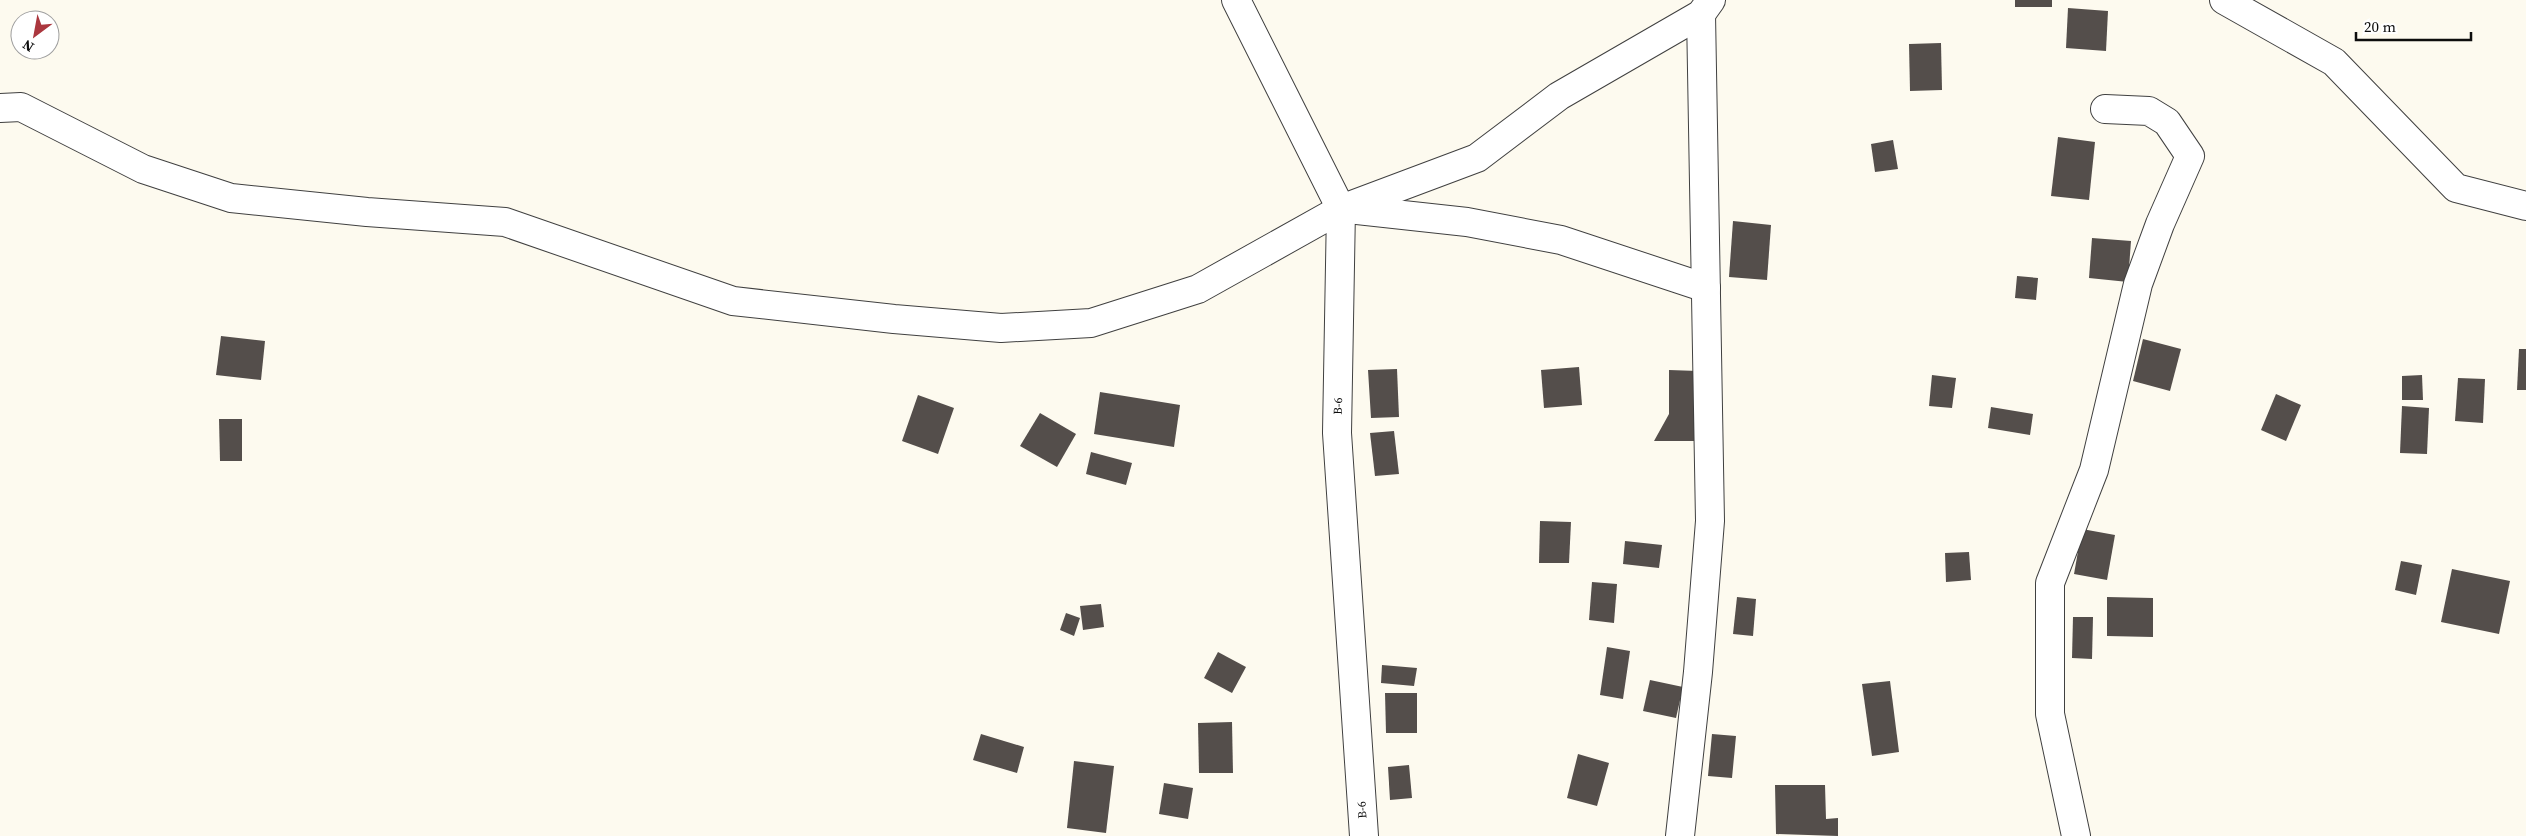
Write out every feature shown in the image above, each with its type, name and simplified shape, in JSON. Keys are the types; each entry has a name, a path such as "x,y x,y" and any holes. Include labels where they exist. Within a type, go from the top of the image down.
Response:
{"street":[{"name":"B-6","path":"1236,0 1341,209 1338,433 1364,836"},
{"path":"2224,0 2334,62 2456,188 2526,206"},
{"path":"0,108 20,107 143,169 231,198 367,212 505,222 733,301 894,319 1001,328 1091,323 1198,289 1341,209 1477,158 1559,96 1706,7"},
{"path":"1680,836 1698,672 1710,521 1706,288 1706,7"},
{"path":"2076,836 2050,714 2050,583 2094,470 2138,284 2160,224 2190,156 2167,122 2149,110 2105,110"},
{"path":"1341,209 1467,222 1561,240 1706,288"}],"building":[{"path":"2015,0 2052,0 2052,7 2015,7"},
{"path":"2068,8 2108,11 2106,51 2066,48"},
{"path":"1941,43 1942,90 1910,91 1909,44"},
{"path":"2058,137 2095,142 2089,200 2051,196"},
{"path":"1893,140 1898,169 1875,172 1871,144"},
{"path":"1733,221 1771,225 1767,280 1729,277"},
{"path":"2092,238 2131,241 2128,282 2089,278"},
{"path":"2017,276 2038,278 2036,300 2015,298"},
{"path":"221,336 265,341 261,380 216,375"},
{"path":"2143,339 2181,349 2170,391 2133,381"},
{"path":"2519,349 2526,349 2526,390 2517,390"},
{"path":"1579,367 1582,405 1544,408 1541,370"},
{"path":"1397,369 1399,417 1371,418 1368,370"},
{"path":"1669,370 1698,371 1698,441 1654,441 1669,414"},
{"path":"1932,375 1956,378 1952,408 1929,406"},
{"path":"2422,375 2423,400 2402,400 2402,376"},
{"path":"2458,378 2485,379 2483,423 2455,421"},
{"path":"1100,392 1180,405 1174,447 1094,434"},
{"path":"2276,394 2301,405 2286,441 2261,430"},
{"path":"918,395 954,408 938,454 902,441"},
{"path":"2402,406 2429,408 2427,454 2400,453"},
{"path":"1991,407 2033,414 2030,435 1988,428"},
{"path":"1040,413 1076,434 1057,467 1020,446"},
{"path":"219,419 242,419 242,461 220,461"},
{"path":"1394,431 1399,474 1375,476 1370,433"},
{"path":"1091,452 1132,463 1126,485 1086,474"},
{"path":"1540,521 1571,522 1569,563 1539,563"},
{"path":"2082,529 2115,535 2107,580 2074,574"},
{"path":"1625,541 1662,545 1659,568 1623,564"},
{"path":"1969,552 1971,580 1946,582 1945,553"},
{"path":"2401,561 2422,565 2416,595 2395,590"},
{"path":"2452,569 2510,581 2499,634 2441,622"},
{"path":"1592,582 1617,584 1614,623 1589,620"},
{"path":"1737,597 1756,599 1753,636 1733,634"},
{"path":"2107,597 2153,598 2153,637 2107,636"},
{"path":"1101,604 1104,627 1083,630 1080,606"},
{"path":"1066,613 1080,618 1074,636 1060,630"},
{"path":"2073,617 2093,617 2092,659 2072,658"},
{"path":"1607,647 1630,651 1623,699 1600,695"},
{"path":"1218,652 1246,667 1232,693 1204,678"},
{"path":"1382,665 1417,668 1414,686 1381,683"},
{"path":"1650,680 1683,687 1676,718 1643,711"},
{"path":"1890,681 1899,752 1872,756 1862,684"},
{"path":"1385,693 1417,693 1417,733 1386,733"},
{"path":"1232,722 1233,773 1199,773 1198,723"},
{"path":"981,734 1024,747 1017,773 973,760"},
{"path":"1712,734 1736,736 1732,778 1708,776"},
{"path":"1578,754 1609,763 1597,806 1567,798"},
{"path":"1074,761 1114,766 1106,833 1067,828"},
{"path":"1409,765 1412,798 1390,800 1388,767"},
{"path":"1164,783 1193,788 1188,819 1159,814"},
{"path":"1775,785 1825,785 1826,819 1838,818 1838,836 1776,834"}]}
